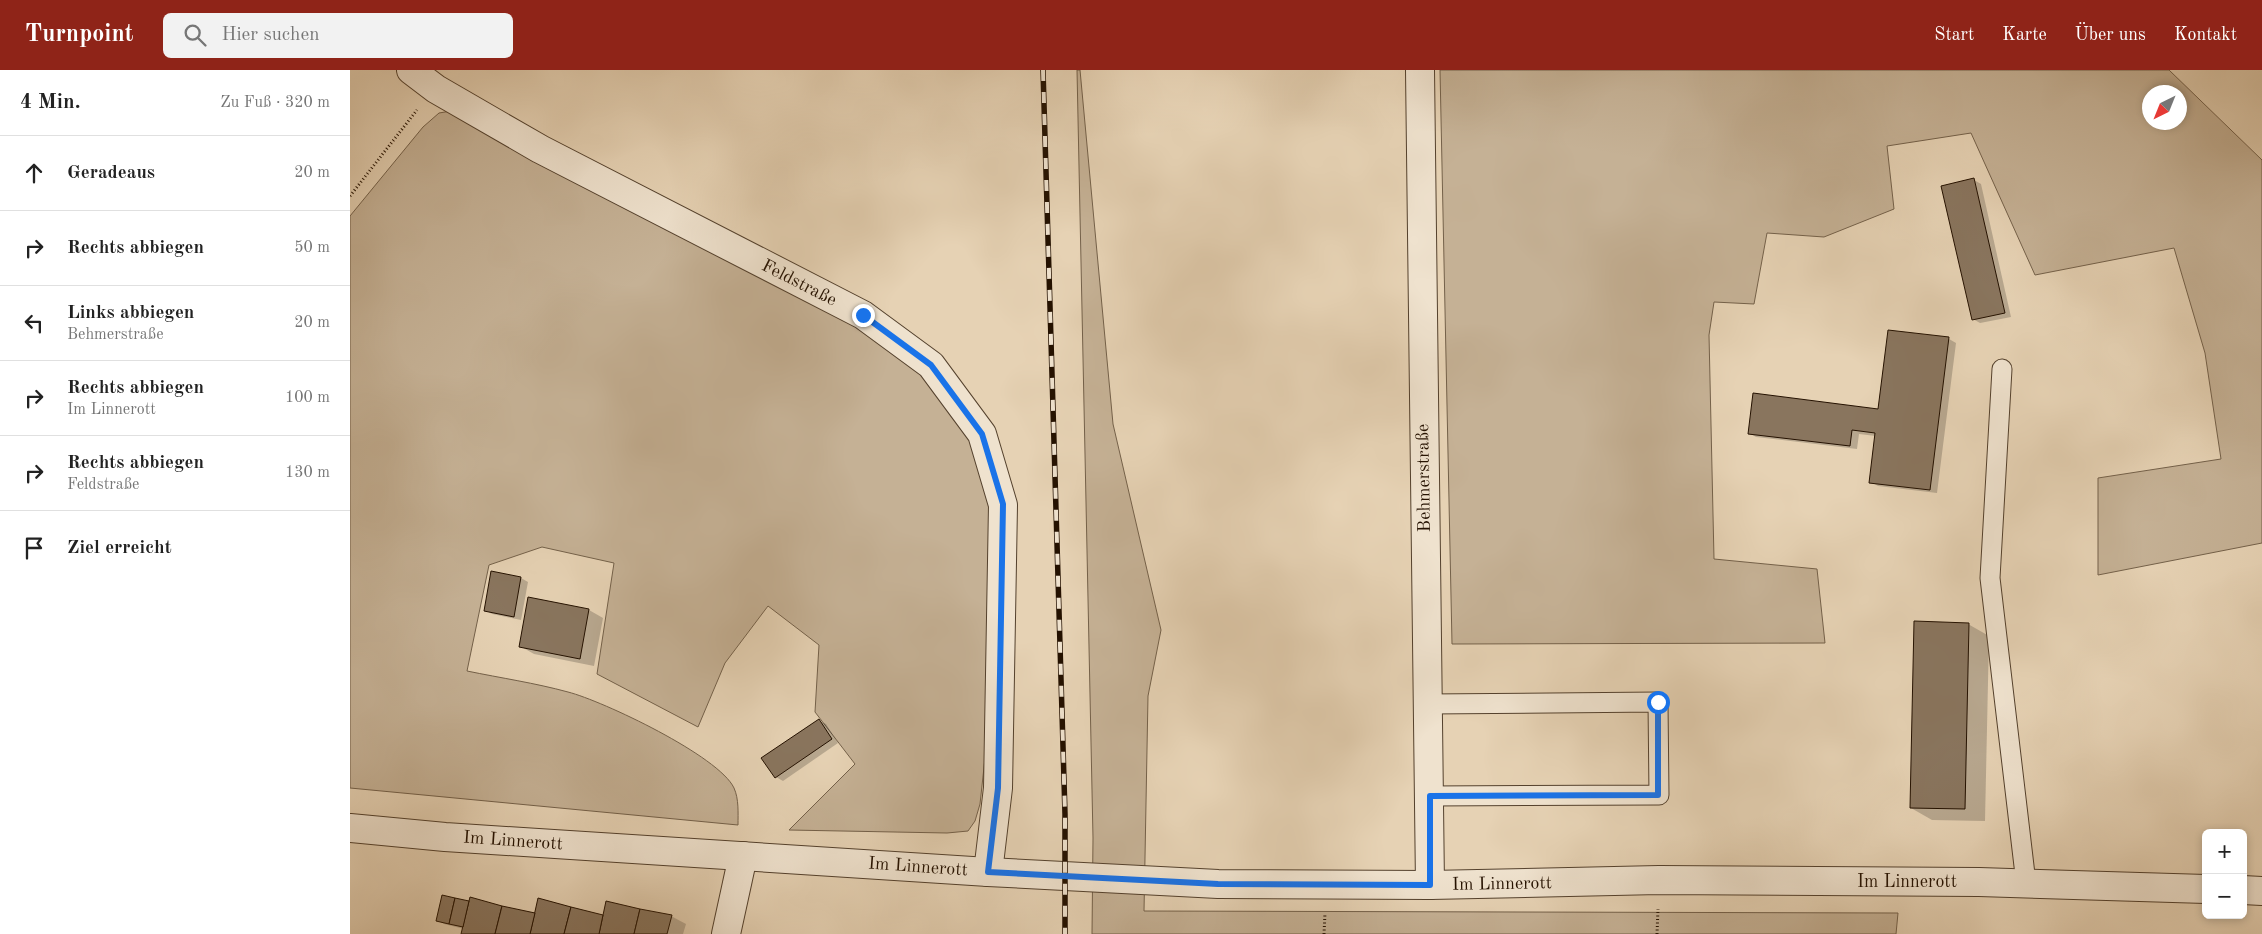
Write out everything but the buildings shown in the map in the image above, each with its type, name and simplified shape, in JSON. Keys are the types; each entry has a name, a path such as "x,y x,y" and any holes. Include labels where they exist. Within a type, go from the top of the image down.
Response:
{"street":[{"name":"Feldstraße","path":"412,70 436,89 540,149 863,315 931,365 982,434 1003,504 998,788 988,872"},
{"name":"Behmerstraße","path":"1420,70 1430,885"},
{"name":"Im Linnerott","path":"350,828 445,837 988,872 1218,884 1430,885 1658,880 2026,883 2202,889"},
{"path":"726,934 743,856"},
{"path":"2247,890 2262,891"}],"lane":[{"path":"2002,368 1990,578 2026,883"},
{"path":"1428,704 1658,702 1658,795 1430,796"}],"path":[{"path":"350,196 406,123 436,89"}],"shaded area":[{"path":"1077,70 1080,70 1113,424 1161,630 1148,696 1144,911 1898,913 1896,934 1092,934 1093,838"},
{"path":"1440,70 2169,70 2184,85 2142,85 2142,130 2187,130 2187,87 2262,160 2262,543 2098,575 2098,478 2221,459 2205,353 2174,248 2035,275 1971,133 1887,146 1894,209 1824,237 1767,233 1754,304 1714,302 1709,335 1714,559 1817,569 1825,643 1452,644"},
{"path":"451,111 868,329 911,362 937,390 975,442 994,521 992,694 980,804 975,821 968,831 947,833 789,830 855,764 815,712 819,645 768,606 725,663 698,727 597,674 614,563 542,547 489,565 467,671 531,683 585,697 658,731 707,761 724,775 736,792 738,825 350,788 350,216 423,127 439,113"}],"railway":[{"path":"1043,70 1065,814 1065,934"}],"route":[{"path":"863,315 931,365 982,434 1003,504 998,788 988,872 1218,884 1430,885 1430,796 1658,795 1658,702"}]}
